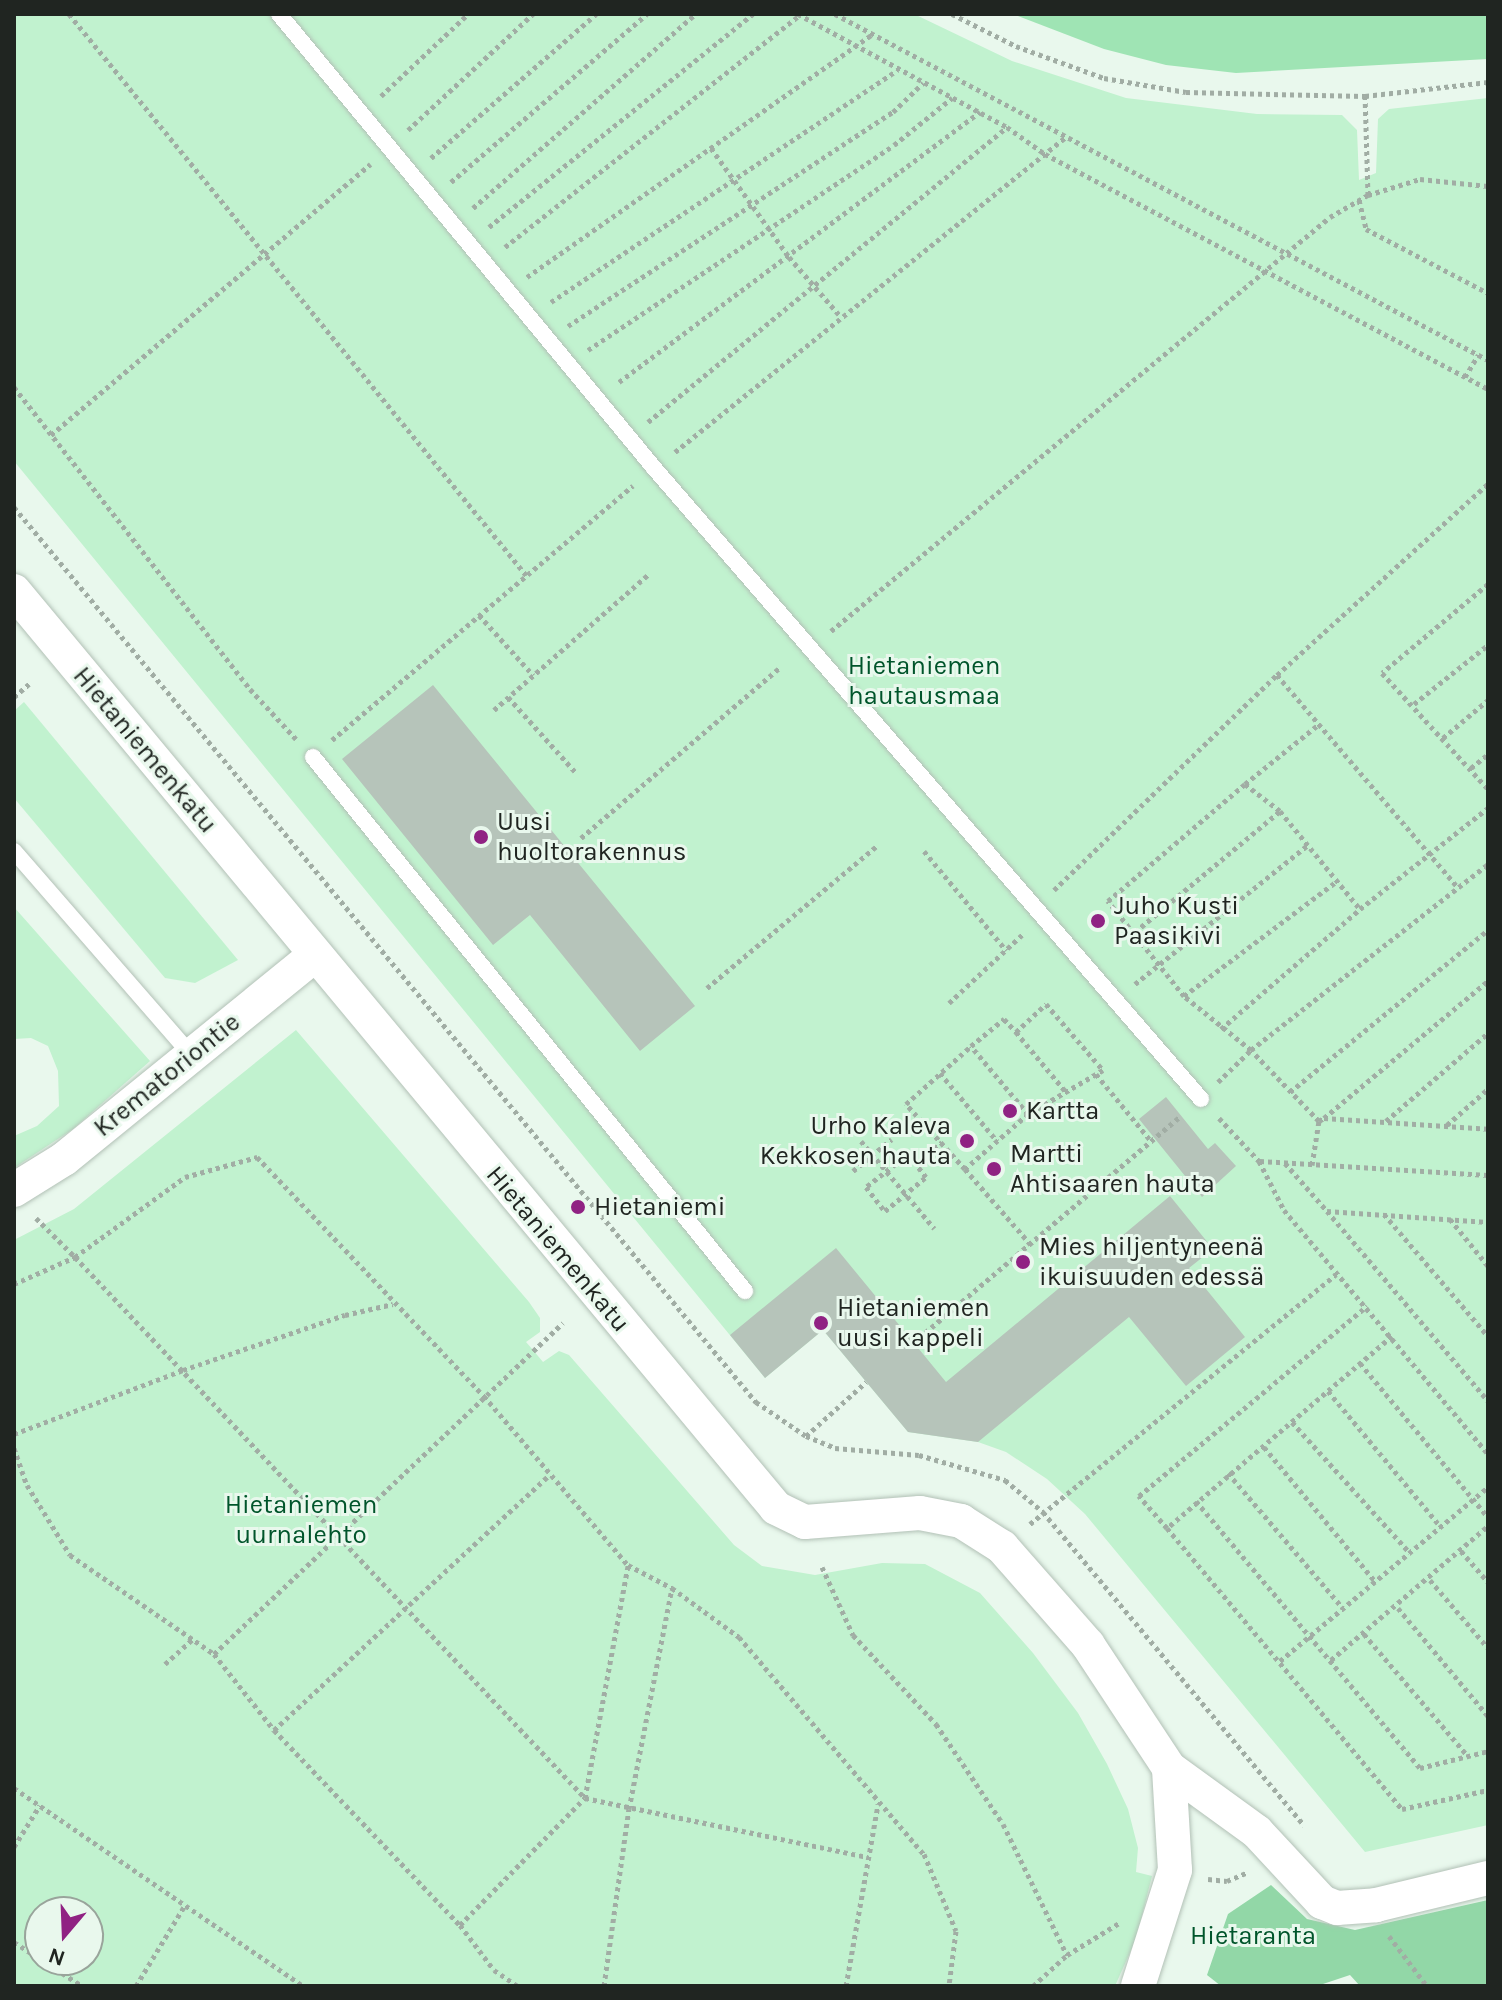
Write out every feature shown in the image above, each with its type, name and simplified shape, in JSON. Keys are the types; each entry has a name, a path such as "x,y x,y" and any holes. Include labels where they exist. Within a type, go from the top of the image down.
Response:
{"street":[{"name":"Hietaniemenkatu","path":"14,591 776,1508 805,1522 920,1513 961,1521 1002,1547 1088,1645 1169,1768"},
{"name":"Krematoriontie","path":"22,1201 64,1159 315,955"},
{"path":"1169,1768 1257,1832 1322,1902 1337,1908 1376,1905 1488,1878"},
{"path":"1138,1986 1175,1870 1169,1768"}],"lane":[{"path":"279,14 654,468 813,646 1112,1001 1201,1099"},
{"path":"313,757 745,1291"},
{"path":"14,851 192,1056"}],"path":[{"path":"69,14 266,252 526,575"},
{"path":"362,114 468,14"},
{"path":"51,435 389,148 533,14"},
{"path":"412,175 596,14"},
{"path":"431,199 647,14"},
{"path":"453,225 695,14"},
{"path":"468,243 753,14"},
{"path":"835,14 1488,360"},
{"path":"952,14 1016,46 1104,78 1262,98 1365,96 1488,82"},
{"path":"484,263 799,15 1007,127 1045,154 1488,389"},
{"path":"507,290 873,34"},
{"path":"529,316 899,69"},
{"path":"548,340 893,112 923,83"},
{"path":"1365,96 1368,195"},
{"path":"568,364 894,145 952,98"},
{"path":"596,398 980,112"},
{"path":"629,438 1007,127"},
{"path":"14,387 250,689 313,757 654,468 1067,136"},
{"path":"711,148 789,257 841,317"},
{"path":"813,646 1288,252 1359,200 1420,179 1488,186"},
{"path":"1359,200 1366,229 1488,293"},
{"path":"1465,377 1478,355"},
{"path":"949,1003 1006,950 1038,913 1277,675 1488,484"},
{"path":"14,507 698,1331"},
{"path":"494,710 649,574"},
{"path":"1488,584 1382,673 1488,789"},
{"path":"479,615 533,675"},
{"path":"1414,705 1488,645"},
{"path":"581,838 779,668"},
{"path":"1277,675 1458,888"},
{"path":"14,697 29,684"},
{"path":"508,697 577,774"},
{"path":"1443,738 1488,700"},
{"path":"1319,724 1108,901 1184,996 1221,1029 1251,1050 1290,1092 1322,1120 1488,1129"},
{"path":"1471,768 1488,754"},
{"path":"1245,784 1280,811 1360,909"},
{"path":"1221,1029 1360,909 1488,808"},
{"path":"1135,932 1280,811"},
{"path":"1112,1001 1309,844"},
{"path":"707,988 878,845"},
{"path":"924,851 1006,950"},
{"path":"913,1343 1032,1246 1201,1099 1251,1050 1488,864"},
{"path":"1184,996 1337,881"},
{"path":"1290,1092 1488,930"},
{"path":"1312,1165 1322,1120 1488,981"},
{"path":"965,1169 1028,1114 1103,1070 1046,1004 1016,1032"},
{"path":"1032,1246 906,1104 1004,1019 1066,1092"},
{"path":"1385,1122 1488,1033"},
{"path":"971,1046 1028,1114"},
{"path":"940,1073 997,1141"},
{"path":"1096,1074 1151,1141"},
{"path":"1447,1125 1488,1089"},
{"path":"1201,1099 1259,1161 1284,1210 1336,1274 1368,1306 1488,1454"},
{"path":"853,1171 892,1139"},
{"path":"861,1141 934,1228"},
{"path":"916,1164 942,1142"},
{"path":"908,1154 926,1177 885,1211 866,1187 887,1170 908,1154"},
{"path":"14,1284 75,1257 185,1177 257,1157 393,1304 484,1396 548,1476 628,1565 672,1588 739,1637 878,1804 924,1854 956,1931 949,1986"},
{"path":"1259,1161 1488,1175"},
{"path":"1285,1163 1488,1401"},
{"path":"22,1201 585,1798 868,1857"},
{"path":"1327,1211 1488,1222"},
{"path":"1384,1213 1488,1336"},
{"path":"1449,1219 1488,1266"},
{"path":"1002,1547 1336,1274"},
{"path":"14,1434 183,1370 345,1315 393,1304"},
{"path":"1368,1306 1139,1496 1402,1809 1488,1790"},
{"path":"214,1654 563,1323"},
{"path":"1167,1528 1392,1336"},
{"path":"1360,1363 1488,1517"},
{"path":"806,1436 866,1382"},
{"path":"1328,1391 1441,1527"},
{"path":"1292,1422 1410,1553"},
{"path":"1264,1447 1375,1581"},
{"path":"14,1448 27,1485 70,1555 214,1654 274,1730 460,1925 494,1970 518,1986"},
{"path":"1228,1473 1343,1608"},
{"path":"274,1730 548,1476"},
{"path":"1280,1661 1488,1487"},
{"path":"1195,1501 1420,1768 1488,1751"},
{"path":"1331,1660 1398,1608 1488,1526"},
{"path":"1461,1551 1488,1582"},
{"path":"460,1925 585,1798 628,1565"},
{"path":"822,1567 853,1635 936,1724 1003,1824 1067,1955"},
{"path":"1430,1580 1488,1648"},
{"path":"604,1986 629,1809 672,1588"},
{"path":"1398,1608 1488,1716"},
{"path":"1364,1634 1468,1756"},
{"path":"165,1664 193,1639"},
{"path":"14,1788 303,1986"},
{"path":"846,1986 878,1804"},
{"path":"14,1847 40,1805"},
{"path":"136,1986 185,1905"},
{"path":"1376,1905 1391,1940 1427,1986"},
{"path":"1033,1986 1067,1955 1127,1918"}],"green space":[{"name":"Hietaniemen hautausmaa","path":"14,14 914,14 1012,61 1126,98 1257,114 1342,115 1357,130 1359,180 1376,173 1378,119 1389,109 1488,98 1488,1825 1365,1852 1085,1514 1047,1479 1006,1452 978,1442 908,1432 823,1330 765,1378 14,461"},
{"path":"24,702 238,960 195,983 165,978 14,798 14,711"},
{"path":"14,907 150,1061 73,1129 14,1168 14,1136 37,1126 59,1106 58,1071 48,1046 31,1038 14,1039"},
{"name":"Hietaniemen uurnalehto","path":"296,1030 529,1302 540,1318 540,1332 526,1342 543,1362 559,1351 569,1355 734,1545 762,1566 815,1575 882,1563 925,1564 980,1593 1033,1653 1078,1713 1107,1764 1128,1809 1138,1848 1136,1872 1152,1876 1136,1939 1115,1986 14,1986 14,1240 74,1209"},
{"name":"Hietaranta","path":"1271,1885 1307,1919 1355,1930 1488,1900 1488,1986 1360,1986 1350,1975 1317,1986 1221,1986 1207,1975 1228,1914"}],"shaded area":[{"path":"1013,14 1488,14 1488,59 1236,73 1166,65 1104,49"}],"building":[{"name":"Uusi huoltorakennus","path":"433,685 695,1006 640,1051 530,915 493,945 342,759"},
{"path":"1166,1097 1208,1149 1215,1143 1236,1166 1202,1197 1139,1119"},
{"name":"Hietaniemen uusi kappeli","path":"1170,1196 1213,1249 1189,1268 1245,1337 1186,1386 1129,1317 978,1442 908,1432 823,1330 765,1378 730,1335 836,1248 946,1382"}],"place":[{"name":"Uusi huoltorakennus","path":"481,837"},
{"name":"Juho Kusti Paasikivi","path":"1098,921"},
{"name":"Kartta","path":"1010,1111"},
{"name":"Urho Kaleva Kekkosen hauta","path":"967,1141"},
{"name":"Martti Ahtisaaren hauta","path":"994,1169"},
{"name":"Hietaniemi","path":"578,1207"},
{"name":"Mies hiljentyneenä ikuisuuden edessä","path":"1023,1262"},
{"name":"Hietaniemen uusi kappeli","path":"821,1323"}]}
